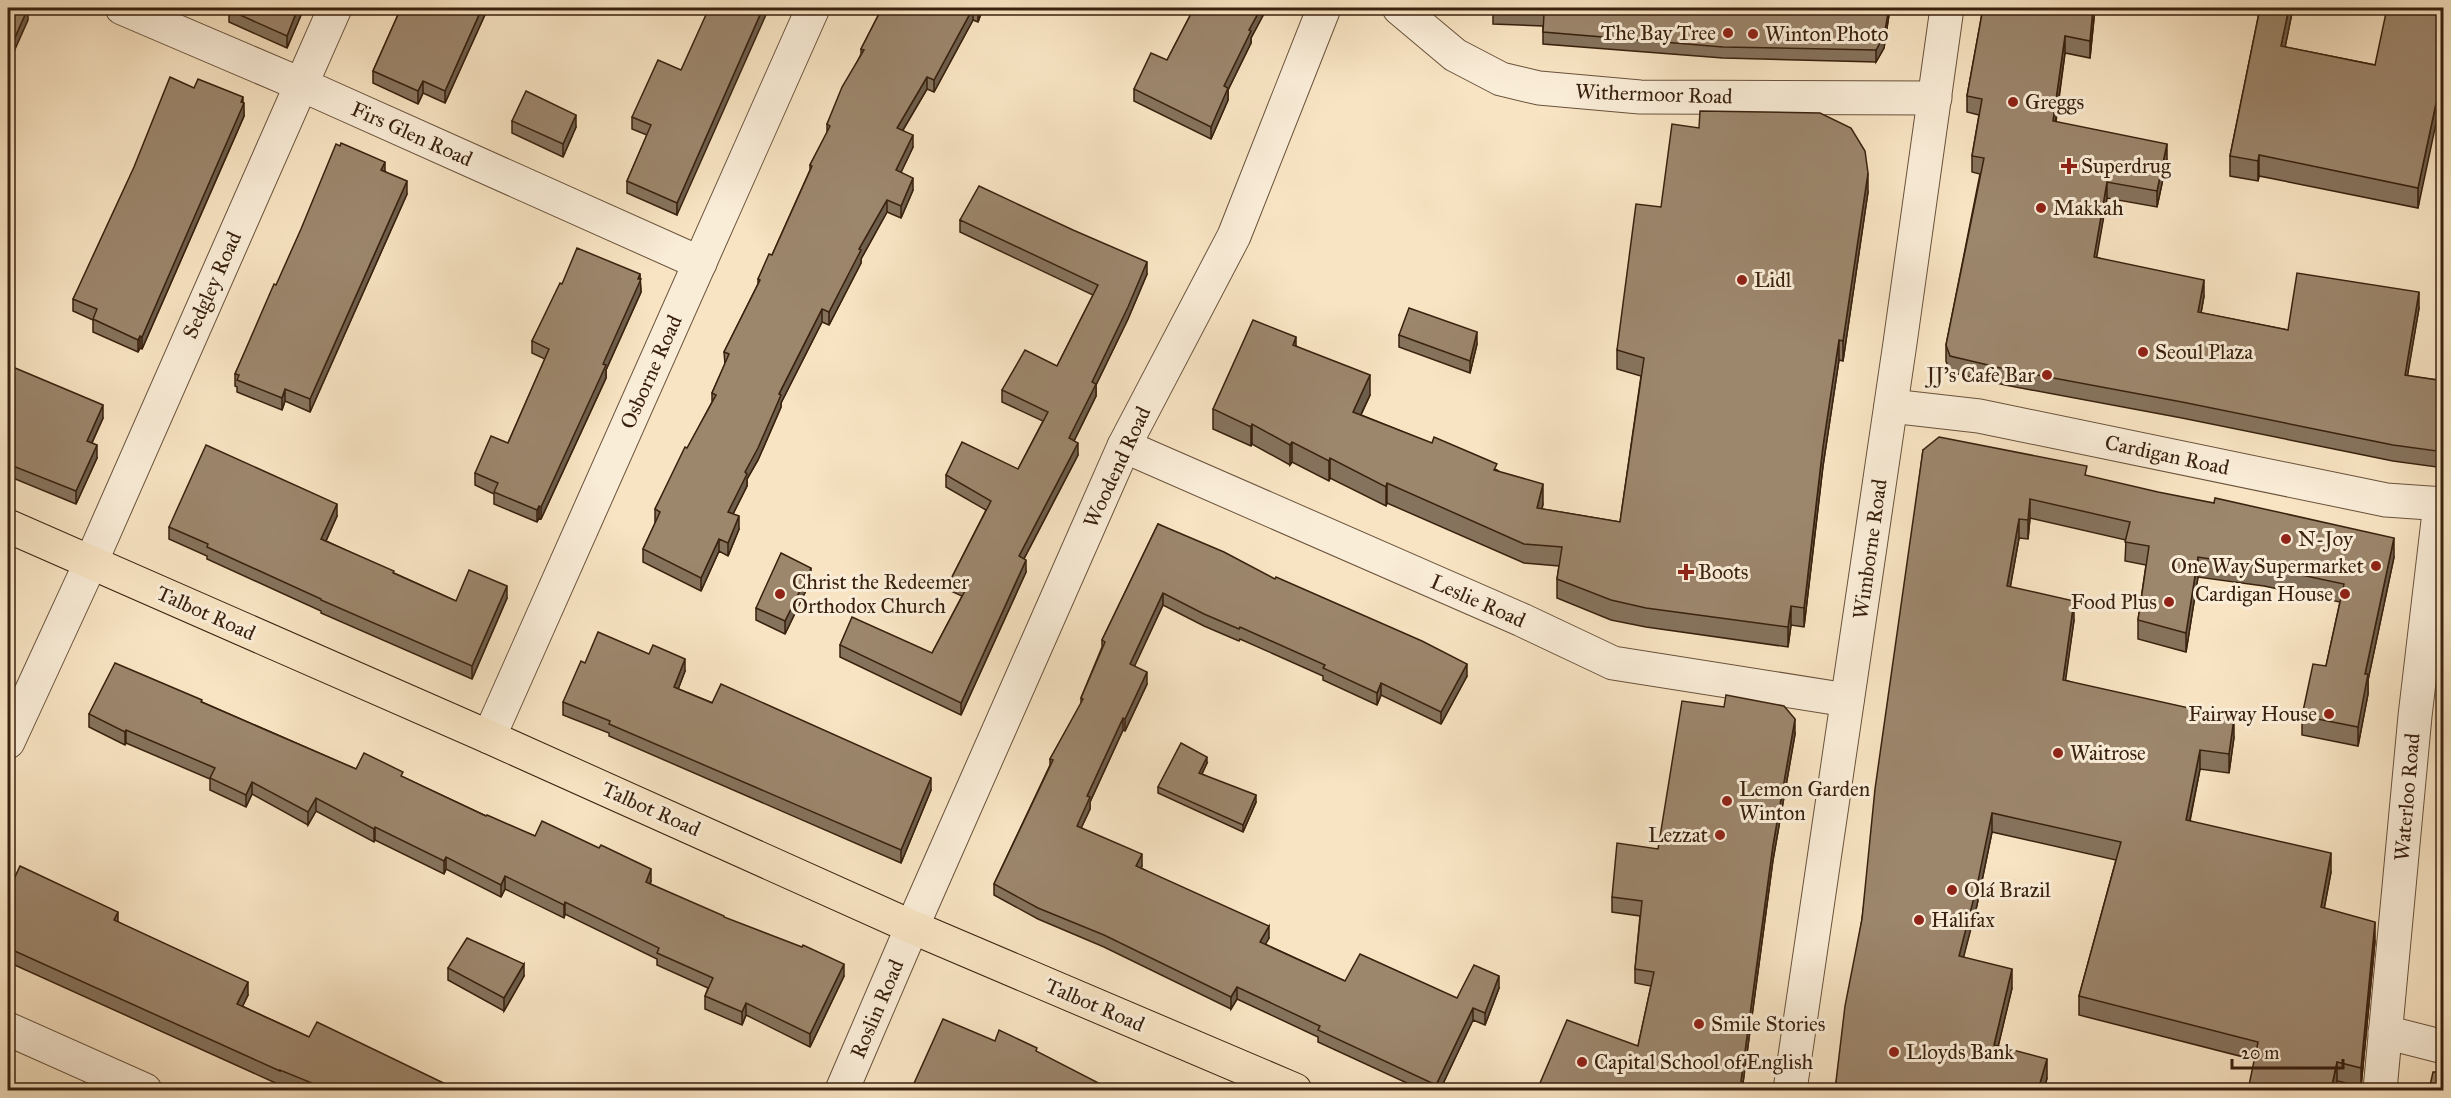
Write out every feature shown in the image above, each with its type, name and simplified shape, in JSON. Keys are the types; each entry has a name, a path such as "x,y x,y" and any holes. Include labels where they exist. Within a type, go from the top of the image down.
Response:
{"main road":[{"name":"Talbot Road","path":"8,526 489,737 912,927 1295,1090"}],"street":[{"name":"Firs Glen Road","path":"122,8 300,84 700,263"},
{"name":"Sedgley Road","path":"8,742 91,562 335,8"},
{"name":"Osborne Road","path":"489,737 813,8"},
{"name":"Woodend Road","path":"912,927 1124,446 1234,236 1324,8"},
{"name":"Withermoor Road","path":"1399,8 1455,55 1501,79 1539,88 1640,97 1935,98"},
{"name":"Wimborne Road","path":"1790,1090 1947,8"},
{"name":"Cardigan Road","path":"1891,406 1979,416 2386,500 2442,504"},
{"name":"Leslie Road","path":"1124,446 1522,620 1613,663 1847,700"},
{"name":"Waterloo Road","path":"2380,1090 2415,716 2442,504"},
{"name":"Roslin Road","path":"842,1090 912,927"},
{"path":"8,1029 145,1090"},
{"path":"2385,1032 2444,1047"}],"building":[{"path":"8,8 28,8 8,53"},
{"path":"230,8 298,8 287,36 229,10"},
{"path":"401,8 482,8 445,91 423,81 418,91 373,71"},
{"path":"709,8 763,8 677,203 627,181 651,125 632,117 658,60 681,70"},
{"path":"882,8 973,8 934,80 927,77 897,128 913,135 896,170 913,178 901,206 887,200 859,249 861,250 829,312 822,309 779,394 781,395 758,448 745,472 747,474 728,512 739,516 728,543 719,539 701,578 643,549 660,512 655,509 685,447 687,448 716,395 712,393 729,354 724,352 760,280 758,279 769,254 772,255 812,166 810,165 830,126 827,124 842,87 864,50 861,49"},
{"path":"1194,8 1261,8 1224,86 1228,88 1211,127 1134,89 1151,53 1167,60"},
{"path":"1493,8 1889,8 1884,36 1876,50 1723,47 1543,32 1544,14 1493,13"},
{"path":"1983,8 2093,8 2090,41 2065,36 2053,121 2167,144 2157,191 2107,182 2094,257 2204,280 2198,312 2288,330 2297,273 2419,292 2405,375 2444,381 2444,452 2393,445 2005,369 1950,356 1946,345 1984,158 1972,156 1982,99 1967,96"},
{"path":"2260,8 2289,8 2281,46 2375,65 2387,8 2444,8 2444,66 2418,188 2259,155 2258,161 2230,156"},
{"path":"170,77 194,88 198,79 243,97 241,102 244,103 142,337 140,336 138,340 93,319 97,309 73,299 134,167"},
{"path":"526,91 576,115 563,144 512,121"},
{"path":"1700,111 1820,113 1851,128 1865,151 1868,173 1843,341 1839,340 1823,446 1804,608 1791,606 1788,627 1646,608 1611,600 1557,579 1562,547 1524,544 1387,483 1386,487 1330,458 1329,461 1292,442 1290,445 1252,424 1251,427 1213,409 1253,320 1296,337 1293,345 1370,375 1353,412 1432,443 1434,437 1497,464 1494,470 1543,484 1537,508 1620,522 1644,358 1617,350 1636,204 1661,207 1672,124 1699,128"},
{"path":"341,143 385,162 381,170 407,181 310,399 285,389 282,398 237,380 239,375 235,374 301,229 336,144 340,146"},
{"path":"979,186 1147,262 1092,382 1096,384 1069,438 1078,443 1019,556 1026,560 961,703 840,645 852,617 932,653 967,587 951,579 991,501 946,475 962,442 1018,469 1048,412 1002,390 1025,350 1057,366 1098,285 960,220"},
{"path":"577,248 640,274 638,279 641,279 603,364 606,365 541,507 539,506 537,510 494,492 498,483 475,473 491,436 508,443 549,349 532,341 560,283 562,284"},
{"path":"1409,308 1477,332 1470,361 1399,335"},
{"path":"8,365 103,405 87,441 97,445 76,491 8,464"},
{"path":"1939,437 2087,466 2085,475 2158,492 2214,503 2215,498 2394,538 2365,674 2368,674 2358,727 2302,716 2313,664 2326,666 2344,584 2264,567 2198,557 2186,633 2138,620 2149,546 2125,542 2130,522 2030,499 2028,520 2019,519 2007,586 2074,601 2063,680 2234,718 2229,754 2200,750 2186,820 2331,853 2321,907 2375,922 2361,1068 2337,1062 2331,1090 2248,1090 2258,1042 2079,996 2121,842 1992,813 1959,956 2012,969 1994,1045 2047,1059 2038,1090 1835,1090 1845,1006 1862,919 1875,789 1923,450"},
{"path":"206,445 337,504 321,539 394,571 393,573 456,601 469,570 507,586 472,666 321,600 169,527"},
{"path":"1158,524 1224,552 1275,579 1276,577 1422,641 1467,664 1441,712 1381,683 1377,693 1323,668 1325,665 1240,627 1239,629 1204,614 1163,593 1130,664 1147,672 1087,796 1090,797 1077,826 1142,854 1136,866 1269,926 1260,942 1345,981 1360,954 1457,998 1474,965 1499,976 1485,1013 1473,1008 1436,1085 1318,1030 1320,1026 1237,987 1231,997 1104,935 1038,908 994,884 1053,760 1050,759 1083,699 1081,698 1105,642 1102,640"},
{"path":"781,553 811,568 785,621 756,608"},
{"path":"598,632 649,654 653,645 685,659 674,687 712,703 721,684 931,778 901,850 563,702 581,661 585,663"},
{"path":"115,663 356,769 364,753 403,772 401,776 535,836 542,821 599,848 601,845 651,869 646,882 724,917 802,947 803,945 844,964 810,1034 746,1003 742,1012 705,996 713,978 657,953 659,948 565,902 564,905 505,876 501,885 446,857 444,861 375,827 374,829 316,798 308,812 252,782 246,795 210,778 215,768 126,730 125,732 89,714"},
{"path":"1726,695 1784,706 1795,719 1773,845 1741,1090 1537,1090 1567,1020 1638,1046 1654,972 1635,969 1642,901 1612,897 1617,843 1658,849 1682,701 1724,707"},
{"path":"1181,743 1207,757 1199,773 1256,795 1243,825 1158,787"},
{"path":"20,866 118,912 114,920 248,982 237,1004 309,1037 317,1022 458,1090 329,1090 280,1071 8,948 8,892"},
{"path":"467,938 524,964 504,998 448,968"},
{"path":"943,1019 995,1041 999,1030 1037,1048 1036,1051 1110,1089 1112,1086 1121,1090 911,1090"},
{"path":"2433,1072 2444,1072 2444,1090 2429,1090"}],"place":[{"name":"The Bay Tree","path":"1728,33"},
{"name":"Winton Photo","path":"1753,34"},
{"name":"Greggs","path":"2013,102"},
{"name":"Superdrug","path":"2069,166"},
{"name":"Makkah","path":"2041,208"},
{"name":"Lidl","path":"1742,280"},
{"name":"Seoul Plaza","path":"2143,352"},
{"name":"JJ's Cafe Bar","path":"2047,375"},
{"name":"N-Joy","path":"2286,539"},
{"name":"One Way Supermarket","path":"2376,566"},
{"name":"Boots","path":"1686,572"},
{"name":"Christ the Redeemer Orthodox Church","path":"780,594"},
{"name":"Cardigan House","path":"2345,594"},
{"name":"Food Plus","path":"2169,602"},
{"name":"Fairway House","path":"2329,714"},
{"name":"Waitrose","path":"2058,753"},
{"name":"Lemon Garden Winton","path":"1727,801"},
{"name":"Lezzat","path":"1720,835"},
{"name":"Olá Brazil","path":"1952,890"},
{"name":"Halifax","path":"1919,920"},
{"name":"Smile Stories","path":"1699,1024"},
{"name":"Lloyds Bank","path":"1894,1052"},
{"name":"Capital School of English","path":"1582,1062"}]}
